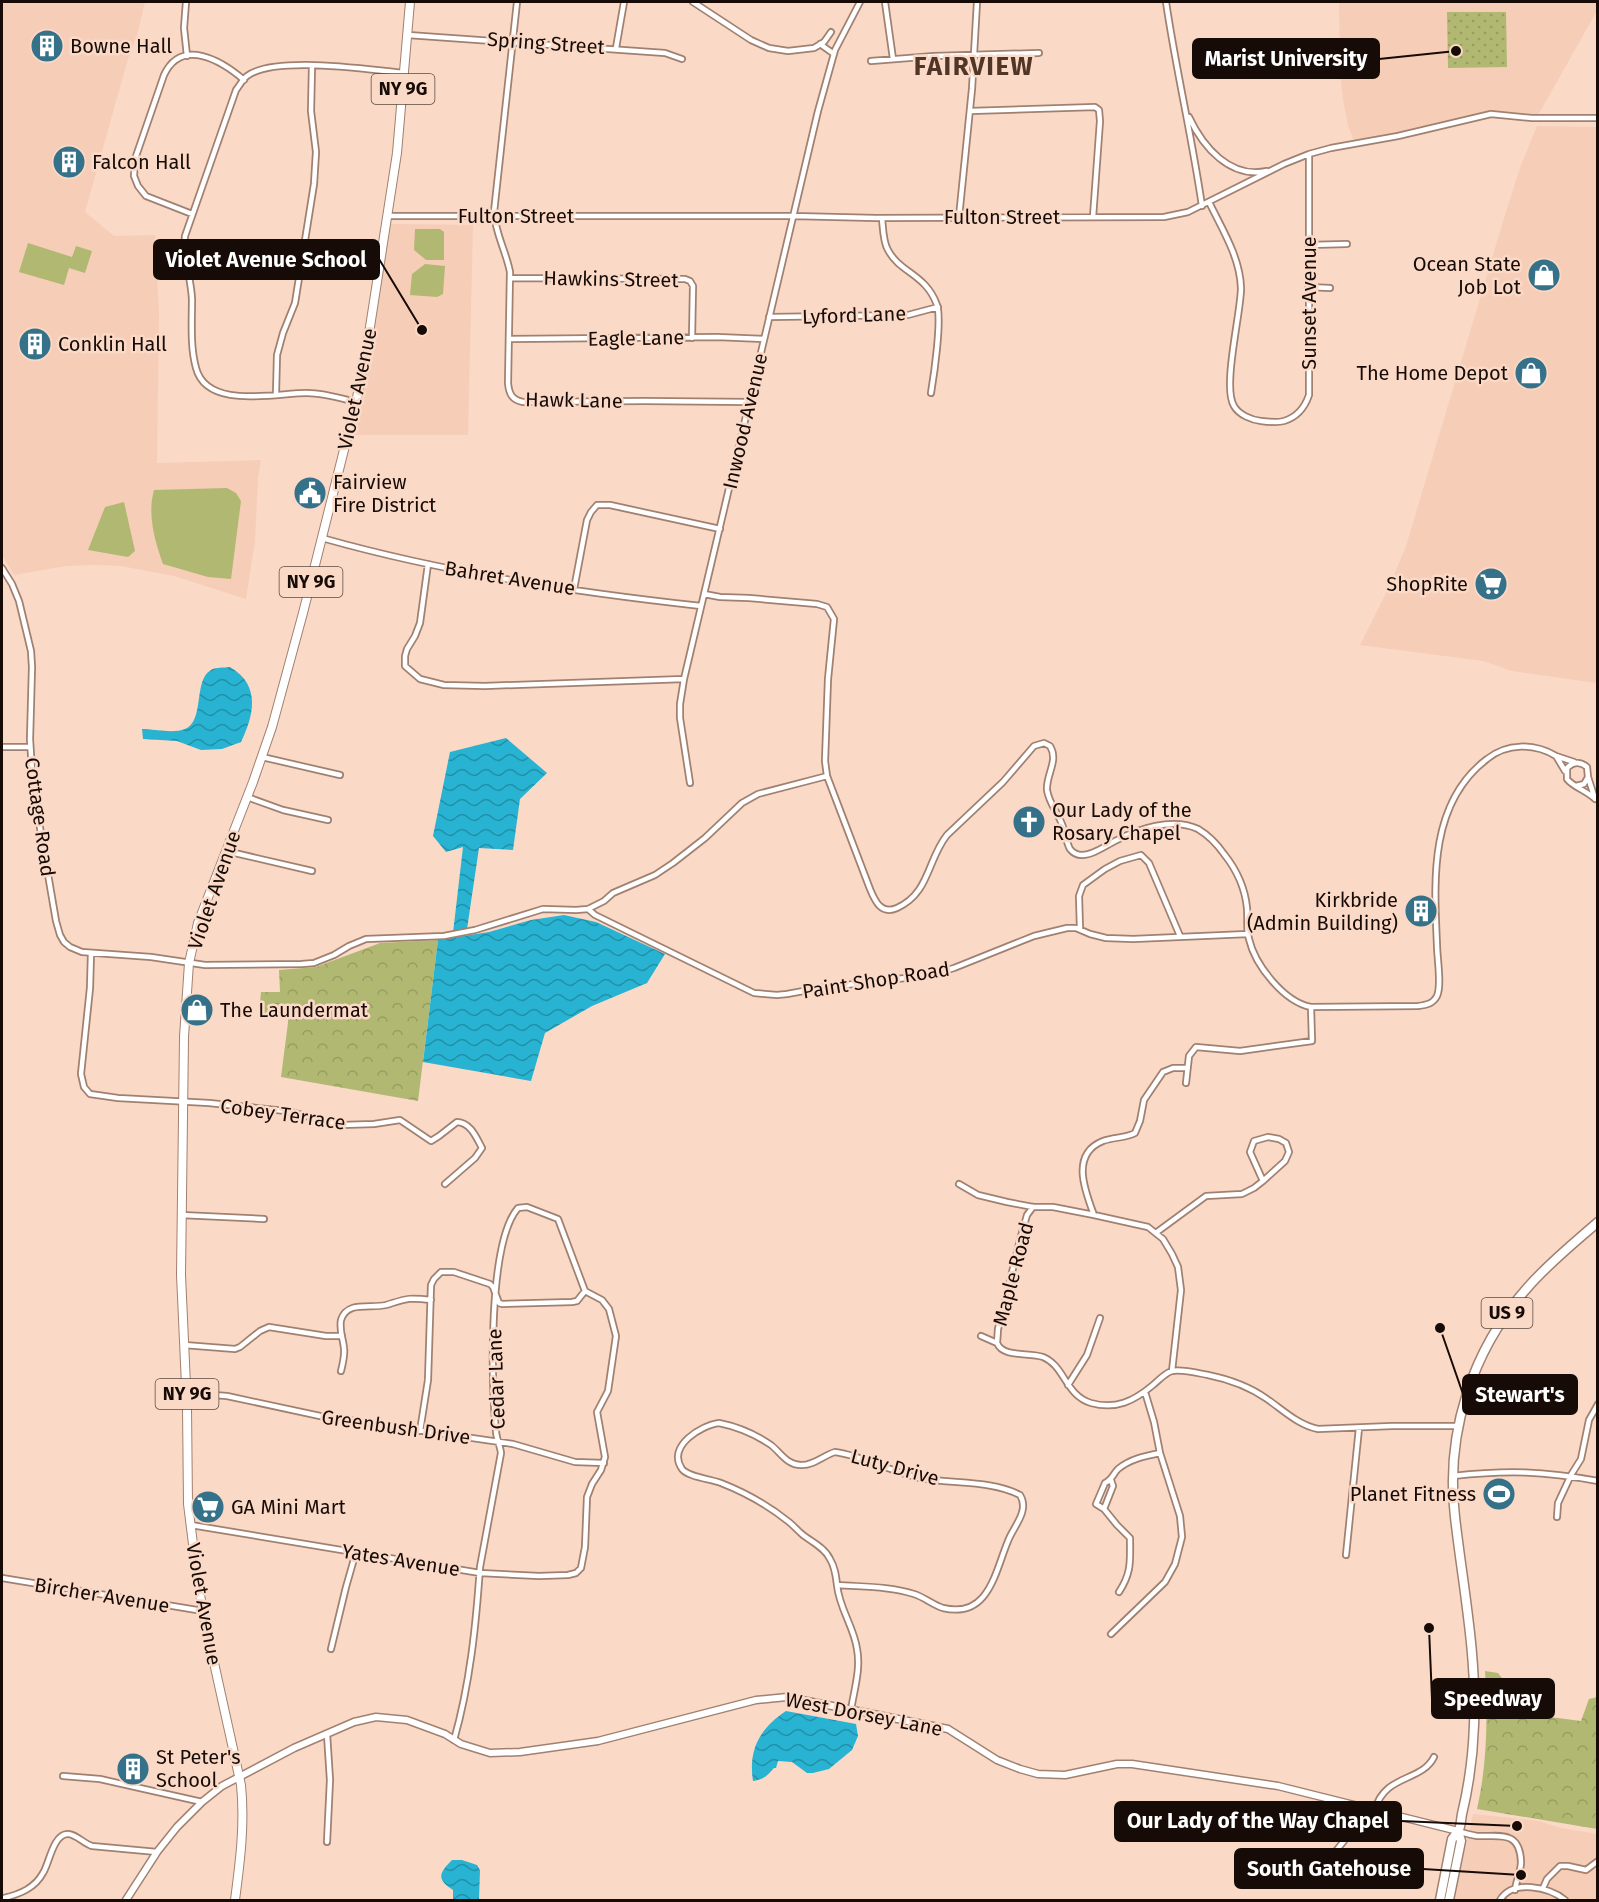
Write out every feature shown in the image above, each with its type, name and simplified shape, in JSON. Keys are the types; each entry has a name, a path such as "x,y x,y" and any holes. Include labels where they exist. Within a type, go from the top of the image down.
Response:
{"highway":[{"name":"US 9","path":"1440,1900 1452,1839 1458,1831 1471,1766 1474,1729 1475,1692 1471,1638 1454,1507 1453,1476 1458,1426 1476,1368 1505,1315 1534,1280 1596,1224"},
{"name":"US 9","path":"1449,1900 1461,1841 1458,1831"}],"main road":[{"name":"Violet Avenue","path":"235,1900 242,1844 243,1803 203,1611 188,1504 186,1393 180,1275 185,1006 189,963 198,923 262,757 283,688 356,402 397,153 410,2"}],"street":[{"path":"186,2 184,20 187,56"},
{"path":"494,216 517,2"},
{"path":"616,48 624,2"},
{"path":"693,2 756,44 769,48 788,51 814,48 831,32"},
{"name":"Inwood Avenue","path":"690,783 680,718 684,680 818,111 831,61 860,2"},
{"path":"885,2 893,59"},
{"path":"959,217 975,55 977,2"},
{"path":"1166,2 1183,104 1193,144 1202,206"},
{"name":"Spring Street","path":"408,35 616,48 665,53 682,58"},
{"path":"820,44 834,54"},
{"path":"871,62 1039,52"},
{"path":"192,214 146,196 138,186 133,172 135,159 166,70 172,63 187,56 197,55 232,70 244,80"},
{"path":"356,402 321,394 238,396 215,391 206,385 196,369 192,346 192,294 184,243 185,236 236,90 247,76 271,66 312,66 405,73"},
{"path":"276,394 277,355 283,333 296,303 314,184 316,152 311,111 312,66"},
{"path":"1183,104 1193,126 1211,152 1223,161 1252,173 1275,169"},
{"path":"970,111 1095,107 1099,110 1093,217"},
{"name":"Fulton Street","path":"388,216 882,218 1171,216 1202,206 1309,154 1491,114 1532,118 1598,118"},
{"name":"Sunset Avenue","path":"1209,202 1230,245 1239,271 1241,288 1232,359 1230,389 1232,404 1236,410 1255,420 1285,421 1296,415 1306,405 1309,396 1309,154"},
{"name":"Hawk Lane","path":"494,216 507,257 510,278 509,390 517,401 750,402"},
{"path":"882,218 887,249 897,262 923,281 938,307 937,342 931,393"},
{"path":"1308,245 1347,244"},
{"name":"Hawkins Street","path":"510,278 685,279 693,286 692,338"},
{"path":"1308,287 1330,288"},
{"name":"Lyford Lane","path":"769,317 908,315 938,307"},
{"name":"Eagle Lane","path":"509,339 764,339"},
{"path":"573,589 588,520 597,505 610,505 720,529"},
{"name":"Bahret Avenue","path":"322,538 428,564 573,589 701,606"},
{"path":"428,564 420,623 407,649 404,664 407,670 420,679 444,685 485,687 684,680"},
{"name":"Cottage Road","path":"2,568 19,601 29,640 32,667 30,747 38,817 59,932 70,947 91,953 151,957 205,966 314,963 334,956 366,939 444,936 475,930 543,909 588,909"},
{"path":"704,594 817,604 825,606 833,615 828,679 827,776 874,899 881,908 892,910 906,903 921,888 946,835 1003,782 1034,746 1041,743 1047,744 1054,756 1047,783 1049,798 1063,825 1073,852 1078,855 1089,854 1130,834 1162,825 1185,825 1197,829 1208,836 1230,861 1246,900 1248,934 1252,948 1280,989 1292,1000 1311,1007 1426,1005 1434,1000 1438,990 1437,860 1441,830 1452,801 1466,781 1479,766 1506,748 1529,747 1544,750 1587,767 1596,800"},
{"path":"2,747 30,747"},
{"path":"1556,756 1566,772 1567,779 1587,791 1596,800"},
{"path":"262,757 340,775"},
{"path":"1566,772 1576,763"},
{"path":"588,909 604,901 613,893 655,875 673,863 705,838 742,803 758,794 827,776"},
{"path":"1576,786 1584,784 1588,777"},
{"path":"247,797 283,810 328,820"},
{"path":"226,851 312,871"},
{"path":"1080,929 1079,896 1083,885 1120,861 1141,855 1149,863 1180,936"},
{"name":"Paint Shop Road","path":"588,909 595,915 754,993 777,995 931,975 1041,934 1067,928 1080,929 1094,935 1112,938 1139,939 1248,934"},
{"path":"91,953 90,988 81,1074 87,1091 96,1096 184,1102"},
{"path":"1186,1083 1186,1068 1190,1052 1198,1047 1240,1051 1312,1041 1311,1007"},
{"path":"1095,1215 1082,1177 1085,1160 1091,1150 1106,1140 1136,1133 1144,1100 1163,1072 1173,1068 1186,1068"},
{"name":"Cobey Terrace","path":"184,1102 286,1110 342,1125 400,1120 431,1141 457,1122 463,1122 474,1132 482,1148 475,1158 445,1184"},
{"path":"1157,1232 1206,1196 1242,1194 1254,1188 1263,1181 1287,1158 1289,1149 1286,1143 1279,1139 1259,1138 1252,1144 1253,1160 1263,1181"},
{"path":"959,1184 978,1195 1033,1207 1053,1207 1127,1221 1157,1232 1172,1254 1180,1278 1180,1303 1172,1371"},
{"name":"Maple Road","path":"997,1343 998,1329 1021,1236 1027,1215 1033,1207"},
{"name":"Cedar Lane","path":"480,1573 501,1453 496,1434 493,1400 495,1292 504,1241 512,1216 518,1208 553,1216 560,1222 585,1291"},
{"path":"181,1215 264,1219"},
{"path":"420,1431 428,1380 431,1285 441,1272 447,1271 490,1284 502,1304 572,1302 577,1301 585,1291 602,1300 609,1309 616,1336 608,1391 597,1412 604,1448 604,1462 587,1497 581,1568 576,1573 568,1575 480,1573"},
{"path":"341,1371 344,1348 340,1326 349,1310 354,1307 385,1305 406,1298 431,1300"},
{"path":"1068,1385 1087,1355 1100,1318"},
{"path":"184,1345 235,1349 269,1327 326,1336 342,1336"},
{"path":"981,1336 997,1343 1007,1352 1041,1356 1050,1361 1076,1395 1102,1405 1120,1405 1145,1392 1172,1371 1209,1375 1247,1388 1310,1427 1317,1429 1458,1426"},
{"path":"1111,1634 1165,1582 1180,1549 1182,1537 1180,1516 1160,1453 1145,1392"},
{"name":"Greenbush Drive","path":"186,1393 227,1396 320,1416 523,1446 575,1462 604,1462"},
{"path":"1557,1517 1558,1503 1581,1459 1589,1420 1598,1404"},
{"name":"Luty Drive","path":"837,1586 902,1590 946,1608 960,1608 979,1602 990,1590 1010,1535 1022,1515 1023,1499 1011,1490 915,1476 835,1452 800,1466 791,1463 772,1446 746,1430 719,1423 712,1424 687,1440 682,1446 679,1457 684,1471 735,1489 789,1522 830,1557 835,1569 837,1586 841,1602 858,1650 851,1710"},
{"path":"1346,1556 1359,1428"},
{"path":"1119,1592 1126,1581 1131,1565 1130,1538 1116,1526 1104,1509 1096,1504 1105,1483 1111,1480 1117,1470 1132,1460 1160,1453"},
{"path":"1453,1476 1512,1471 1571,1475 1598,1481"},
{"path":"1104,1509 1113,1486 1111,1480"},
{"name":"Yates Avenue","path":"191,1525 480,1573 470,1661 460,1720 454,1740"},
{"path":"331,1649 356,1552"},
{"name":"Bircher Avenue","path":"2,1578 203,1611"},
{"name":"West Dorsey Lane","path":"126,1900 157,1852 177,1827 222,1786 294,1748 354,1722 376,1717 408,1720 471,1748 490,1753 548,1749 598,1741 756,1700 777,1697 948,1729 997,1760 1020,1770 1038,1774 1057,1776 1117,1764 1132,1764 1278,1786 1458,1831"},
{"path":"327,1734 330,1780 327,1842"},
{"path":"1375,1810 1385,1790 1428,1766 1434,1758"},
{"path":"63,1776 100,1779 202,1802"},
{"path":"1312,1880 1344,1841 1354,1805"},
{"path":"1458,1831 1477,1836 1501,1834 1512,1840 1519,1851 1521,1862 1515,1890"},
{"path":"4,1898 25,1892 42,1876 54,1845 63,1835 73,1835 92,1846 157,1852"},
{"path":"1543,1888 1546,1881 1560,1866 1586,1870 1598,1861"},
{"path":"1500,1900 1505,1894 1515,1890 1543,1888 1565,1900"}],"shaded area":[{"path":"2,2 145,2 85,212 114,236 155,235 159,313 157,463 261,460 255,541 246,599 174,576 121,566 66,566 14,575 2,555"},
{"path":"1339,2 1597,2 1598,9 1537,117 1488,112 1389,137 1355,143 1348,126 1343,99 1340,72"},
{"path":"1537,126 1597,127 1597,683 1512,671 1483,661 1360,645 1406,546 1504,218 1521,165"},
{"path":"391,224 473,225 468,435 354,435"},
{"path":"1473,1814 1539,1821 1561,1828 1597,1834 1597,1900 1454,1900"}],"green space":[{"path":"1447,12 1506,12 1507,67 1448,68"},
{"path":"415,229 440,229 444,232 444,260 426,260 414,250"},
{"path":"28,243 72,257 76,246 92,251 85,273 69,268 64,285 19,272"},
{"path":"425,264 445,266 443,294 437,297 410,295 412,274"},
{"path":"227,488 236,493 241,501 231,579 208,577 163,564 152,518 154,490"},
{"path":"124,502 135,551 128,557 88,550 105,507"},
{"path":"438,940 418,1101 281,1077 289,1015 259,1013 261,992 280,992 279,970 316,967 380,943"},
{"path":"1485,1671 1498,1673 1512,1691 1541,1689 1550,1717 1581,1721 1589,1699 1597,1697 1597,1829 1477,1809 1486,1741"}],"water":[{"path":"230,667 240,674 251,692 249,721 241,742 222,749 201,750 177,741 143,739 142,729 175,731 191,725 195,718 202,682 206,675 213,669"},
{"path":"506,738 547,773 520,799 513,850 479,848 467,929 453,933 463,847 446,852 433,836 450,752"},
{"path":"564,915 596,922 665,954 647,983 592,1006 545,1033 531,1081 423,1062 438,940 489,932 531,920"},
{"path":"786,1711 856,1724 858,1736 852,1750 829,1769 813,1773 807,1773 792,1762 778,1761 776,1768 753,1781 752,1759 758,1741 769,1725"},
{"path":"452,1860 462,1860 477,1865 480,1870 479,1900 453,1900 453,1890 441,1876"}],"place":[{"name":"Bowne Hall","path":"47,46"},
{"name":"Marist University","path":"1456,51"},
{"name":"Falcon Hall","path":"69,162"},
{"name":"Ocean State Job Lot","path":"1544,275"},
{"name":"Violet Avenue School","path":"422,330"},
{"name":"Conklin Hall","path":"35,344"},
{"name":"The Home Depot","path":"1531,373"},
{"name":"Fairview Fire District","path":"310,493"},
{"name":"ShopRite","path":"1491,584"},
{"name":"Our Lady of the Rosary Chapel","path":"1029,822"},
{"name":"Kirkbride (Admin Building)","path":"1421,911"},
{"name":"The Laundermat","path":"197,1010"},
{"name":"Stewart's","path":"1440,1328"},
{"name":"Planet Fitness","path":"1499,1494"},
{"name":"GA Mini Mart","path":"208,1507"},
{"name":"Speedway","path":"1429,1628"},
{"name":"St Peter's School","path":"133,1769"},
{"name":"Our Lady of the Way Chapel","path":"1517,1826"},
{"name":"South Gatehouse","path":"1521,1875"}],"district":[{"name":"FAIRVIEW","path":"974,66"}]}
